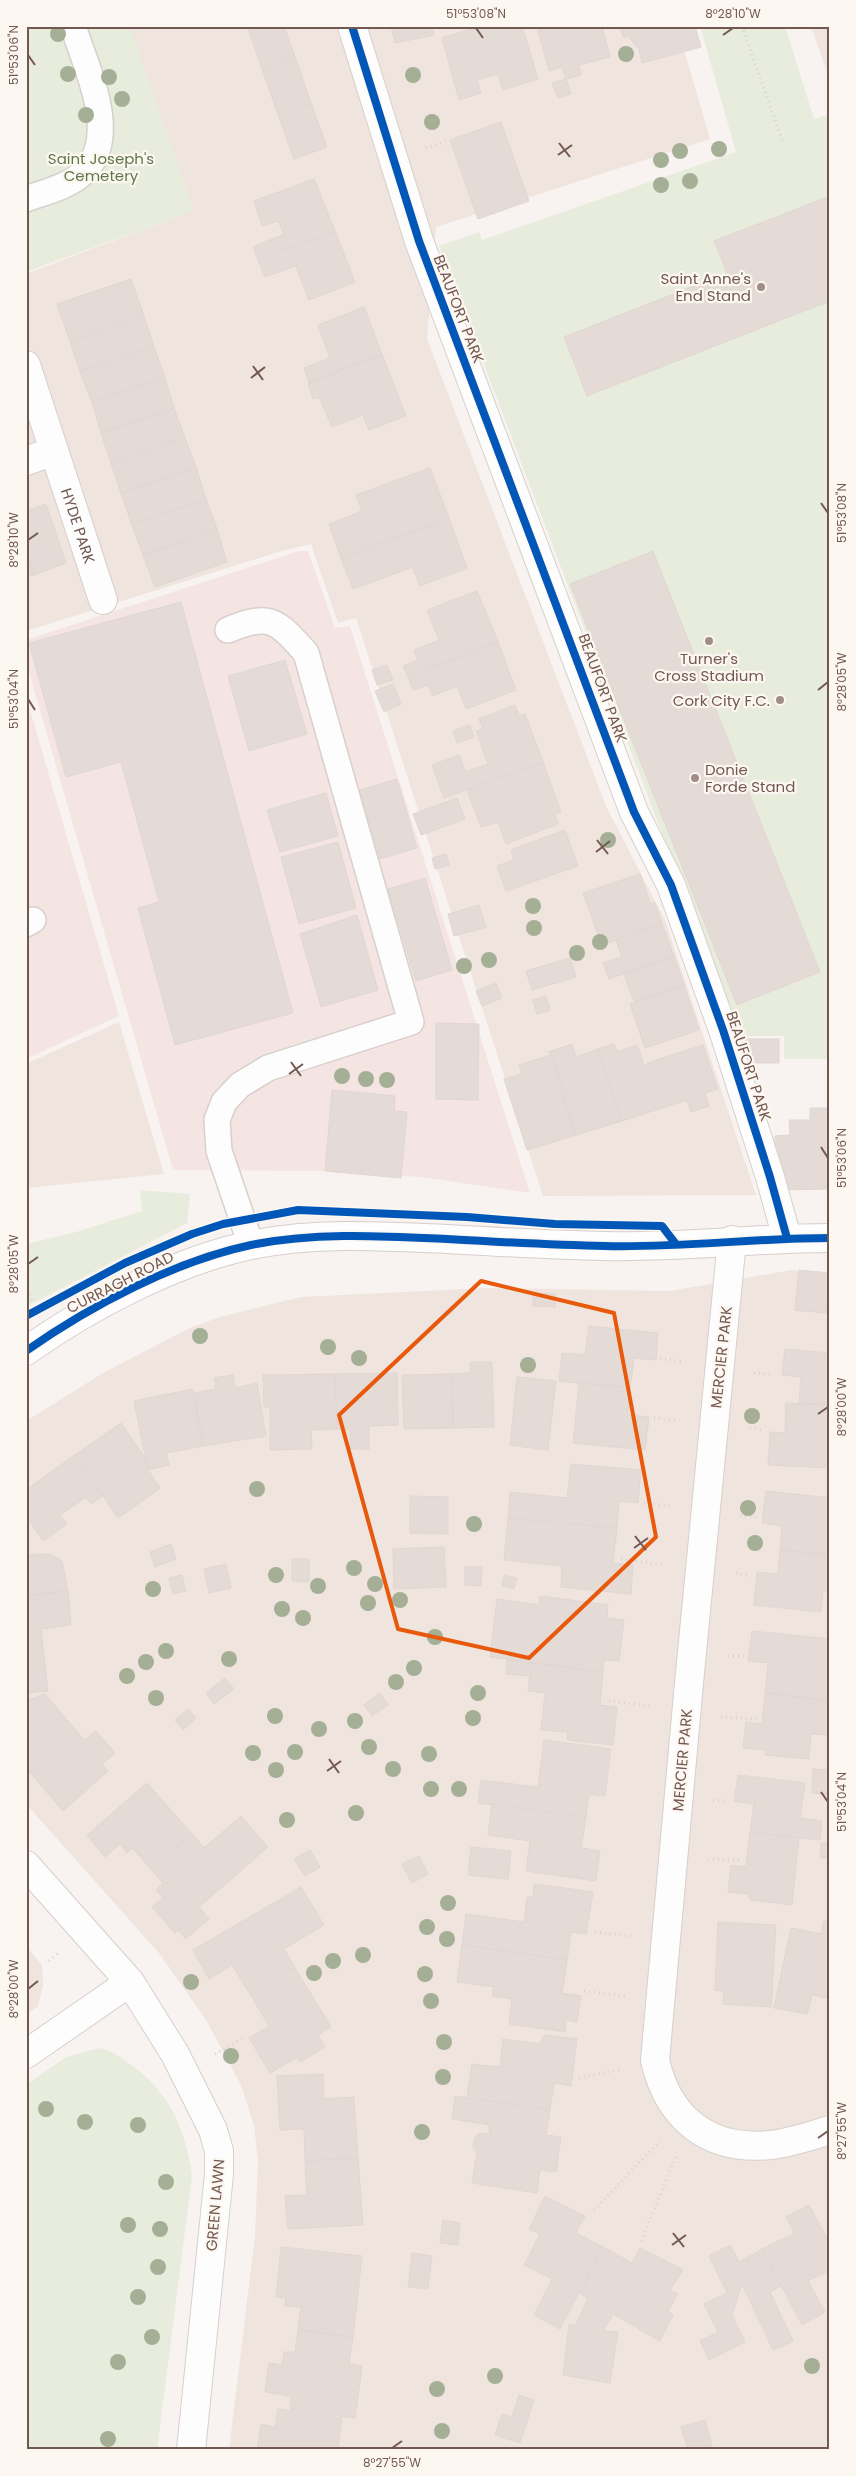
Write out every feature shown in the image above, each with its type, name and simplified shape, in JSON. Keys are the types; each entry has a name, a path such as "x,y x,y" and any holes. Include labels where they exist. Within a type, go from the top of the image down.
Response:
{"street":[{"name":"BEAUFORT PARK","path":"352,26 419,241 627,793 677,903 723,1030 770,1177 787,1238"},
{"name":"HYDE PARK","path":"26,365 103,600"},
{"path":"26,461 54,450"},
{"name":"CURRAGH ROAD","path":"26,1351 55,1331 108,1302 187,1264 251,1245 306,1237 344,1236 621,1246 732,1240 830,1238"},
{"name":"MERCIER PARK","path":"732,1240 689,1674 656,2060 660,2079 680,2116 712,2137 751,2145 771,2145 830,2130"},
{"name":"GREEN LAWN","path":"26,1865 130,1982 175,2054 213,2130 219,2151 219,2174 191,2450"},
{"path":"26,2054 130,1982"}],"lane":[{"path":"26,199 71,182 84,172 95,158 99,145 99,111 73,26"},
{"path":"228,630 260,619 283,627 306,653 411,1022 268,1068 240,1085 224,1102 217,1120 219,1151 251,1245"}],"path":[{"path":"742,26 782,140"},
{"path":"417,151 447,141"},
{"path":"32,1312 45,1305"},
{"path":"660,1358 689,1362"},
{"path":"654,1418 683,1422"},
{"path":"644,1503 676,1507"},
{"path":"621,1559 668,1565"},
{"path":"609,1701 655,1706"},
{"path":"716,1716 758,1719"},
{"path":"703,1859 740,1860"},
{"path":"595,1932 633,1936"},
{"path":"584,1992 628,1996"},
{"path":"213,2055 243,2038"},
{"path":"579,2078 626,2068"},
{"path":"594,2210 660,2140"},
{"path":"641,2241 679,2149"}],"highlighted area":[{"path":"481,1281 614,1313 656,1537 529,1658 398,1629 339,1415"}],"shaded area":[{"path":"130,26 677,26 710,139 436,227 427,339 606,806 665,920 756,1195 543,1196 356,618 338,623 311,544 285,550 26,631 26,274 185,214"},
{"path":"811,26 830,26 830,81"},
{"path":"299,551 308,551 335,628 350,626 530,1193 421,1177 320,1171 173,1170 26,662 26,640"},
{"path":"26,696 119,1016 26,1059"},
{"path":"119,1022 164,1174 26,1188 26,1064"},
{"path":"792,1270 830,1274 830,2450 229,2450 255,2236 258,2161 254,2125 241,2085 206,2020 159,1953 26,1804 26,1421 103,1373 190,1328 220,1317 301,1297 485,1288 670,1291"},
{"path":"26,1946 42,1965 43,1986 38,2006 26,2014"}],"green space":[{"name":"Saint Joseph's Cemetery","path":"26,26 130,26 194,211 26,272"},
{"name":"Turner's Cross Stadium","path":"700,26 785,26 814,119 830,114 830,1059 784,1059 784,1036 739,1036 439,246 479,232 482,240 736,152"},
{"path":"140,1190 190,1194 187,1223 26,1307 26,1244 76,1232 142,1211"},
{"path":"100,2048 119,2056 144,2075 165,2099 180,2127 192,2176 157,2450 26,2450 26,2085 66,2057"}],"building":[{"path":"247,26 284,26 295,57 262,69"},
{"path":"391,26 432,26 434,35 395,43"},
{"path":"482,26 522,26 538,79 503,90 498,74 477,80 481,93 459,100 442,38"},
{"path":"551,26 602,26 610,57 579,65 581,75 566,79 562,67 549,71 538,30"},
{"path":"620,26 695,26 701,47 642,63 639,49 628,36 623,37"},
{"path":"295,57 311,103 278,114 262,69"},
{"path":"566,79 571,94 558,98 552,83"},
{"path":"311,103 327,147 294,159 278,114"},
{"path":"501,122 529,201 478,219 450,140"},
{"path":"314,179 335,231 258,260 253,247 284,234 278,221 262,226 254,201"},
{"name":"Saint Anne's End Stand","path":"830,196 830,301 587,396 564,337 727,273 714,241"},
{"path":"335,231 355,282 309,300 296,266 265,277 258,260"},
{"path":"131,279 144,316 70,341 57,304"},
{"path":"364,307 382,354 309,382 304,368 330,358 318,325"},
{"path":"144,316 154,347 80,372 70,341"},
{"path":"154,347 165,378 92,402 80,372"},
{"path":"382,354 406,416 369,430 363,415 332,427 319,397 313,399 308,383"},
{"path":"165,378 174,408 101,433 92,402"},
{"path":"174,408 185,438 111,463 101,433"},
{"path":"185,438 196,467 121,493 111,463"},
{"path":"196,467 206,499 132,525 121,493"},
{"path":"430,468 449,518 341,558 329,524 362,511 356,495"},
{"path":"206,499 217,529 143,555 132,525"},
{"path":"46,504 66,563 34,575 26,552 26,511"},
{"path":"449,518 467,568 420,586 413,567 353,589 341,558"},
{"path":"217,529 227,562 155,587 143,555"},
{"name":"Donie Forde Stand","path":"653,551 820,972 737,1005 570,584"},
{"path":"26,552 34,575 26,577"},
{"path":"477,591 498,642 408,677 403,666 418,660 414,650 439,640 427,610"},
{"path":"181,602 293,1013 175,1045 138,908 159,902 121,762 66,777 29,643"},
{"path":"498,642 516,690 466,709 457,686 433,696 428,685 413,690 408,677"},
{"path":"285,660 307,734 249,751 228,676"},
{"path":"387,665 393,680 377,685 372,670"},
{"path":"393,684 401,704 384,712 375,691"},
{"path":"515,705 519,716 525,714 543,762 444,798 432,765 459,755 466,772 488,764 476,731 483,729 479,719"},
{"path":"470,725 474,737 457,743 453,731"},
{"path":"543,762 561,812 555,814 558,824 506,844 498,822 481,827 467,790"},
{"path":"397,779 417,848 380,859 360,790"},
{"path":"326,793 338,836 280,852 267,810"},
{"path":"457,798 465,819 421,835 413,814"},
{"path":"565,830 578,866 506,891 497,866 514,860 511,850"},
{"path":"338,842 356,908 299,924 281,857"},
{"path":"446,854 449,865 435,869 432,858"},
{"path":"640,874 650,903 655,903 662,924 602,945 583,893"},
{"path":"425,878 452,970 416,981 388,889"},
{"path":"479,905 486,927 454,936 448,914"},
{"path":"357,915 378,990 321,1007 300,934"},
{"path":"662,924 674,956 609,979 603,963 622,957 616,940"},
{"path":"674,956 684,985 634,1002 624,974"},
{"path":"570,958 576,977 532,990 526,971"},
{"path":"496,983 502,998 482,1006 476,991"},
{"path":"684,985 699,1030 645,1048 630,1004"},
{"path":"546,996 550,1010 537,1014 533,1000"},
{"path":"436,1023 479,1024 478,1100 436,1099"},
{"path":"745,1039 779,1039 779,1063 745,1063"},
{"path":"572,1044 576,1057 598,1049 622,1121 576,1135 551,1055 548,1052"},
{"path":"614,1044 617,1052 637,1045 644,1065 656,1060 671,1105 622,1121 598,1049"},
{"path":"703,1045 718,1089 705,1093 709,1106 691,1112 687,1100 671,1105 656,1060"},
{"path":"551,1055 576,1135 527,1150 504,1079 522,1074 519,1065"},
{"path":"332,1090 395,1096 394,1111 407,1112 401,1178 325,1171"},
{"path":"810,1108 830,1108 830,1189 775,1190 775,1136 790,1135 789,1120 810,1120"},
{"path":"799,1270 830,1273 830,1302 827,1302 826,1313 795,1310"},
{"path":"533,1293 556,1294 555,1307 533,1306"},
{"path":"589,1326 658,1333 656,1360 634,1358 630,1388 559,1381 562,1353 585,1355"},
{"path":"785,1349 830,1353 830,1405 799,1403 801,1377 782,1375"},
{"path":"470,1362 492,1362 494,1427 453,1428 452,1374 470,1373"},
{"path":"397,1373 398,1425 369,1426 369,1449 350,1449 350,1429 337,1429 335,1374"},
{"path":"335,1374 337,1429 311,1430 312,1449 270,1450 270,1407 264,1407 263,1375"},
{"path":"452,1374 453,1428 404,1429 402,1375"},
{"path":"233,1375 235,1388 257,1383 266,1436 203,1446 194,1393 216,1389 214,1378"},
{"path":"517,1377 556,1381 548,1450 510,1445"},
{"path":"579,1383 630,1388 628,1415 649,1417 645,1450 573,1443"},
{"path":"193,1389 203,1446 166,1453 169,1465 148,1470 134,1401"},
{"path":"786,1403 830,1405 830,1468 768,1465 770,1432 785,1433"},
{"path":"121,1423 146,1459 148,1470 160,1488 118,1518 75,1455"},
{"path":"75,1455 103,1496 91,1504 86,1497 60,1515 67,1524 43,1541 26,1516 26,1490"},
{"path":"571,1464 641,1470 638,1503 619,1501 617,1528 508,1518 510,1492 567,1498"},
{"path":"766,1491 830,1498 830,1555 780,1550 782,1526 762,1523"},
{"path":"410,1496 448,1497 448,1534 410,1533"},
{"path":"508,1518 617,1528 613,1563 633,1565 631,1594 561,1587 562,1566 504,1560"},
{"path":"171,1544 176,1559 155,1567 150,1552"},
{"path":"444,1547 446,1587 394,1589 393,1549"},
{"path":"780,1550 830,1555 830,1591 823,1591 821,1612 754,1605 757,1572 778,1574"},
{"path":"50,1554 62,1561 68,1591 26,1596 26,1555"},
{"path":"292,1559 309,1559 309,1582 292,1581"},
{"path":"226,1564 231,1588 209,1593 204,1569"},
{"path":"465,1567 482,1567 481,1586 465,1585"},
{"path":"182,1575 186,1591 173,1594 169,1578"},
{"path":"504,1575 517,1578 514,1589 502,1586"},
{"path":"68,1591 71,1625 41,1629 48,1691 26,1693 26,1596"},
{"path":"540,1596 608,1605 607,1618 624,1620 619,1661 604,1660 603,1672 490,1657 497,1599 539,1605"},
{"path":"752,1631 830,1639 830,1701 765,1693 768,1663 748,1661"},
{"path":"507,1660 603,1672 600,1705 617,1707 613,1745 567,1740 568,1732 541,1730 545,1693 528,1691 530,1676 506,1674"},
{"path":"225,1678 234,1689 214,1704 206,1693"},
{"path":"380,1693 388,1705 372,1716 364,1705"},
{"path":"765,1693 830,1701 830,1735 811,1734 809,1759 765,1755 766,1750 743,1748 746,1722 762,1724"},
{"path":"45,1694 80,1735 33,1776 26,1768 26,1701"},
{"path":"188,1709 196,1718 183,1730 175,1720"},
{"path":"96,1731 115,1753 102,1764 108,1771 63,1811 33,1776 80,1735 85,1740"},
{"path":"544,1740 611,1749 605,1796 589,1794 586,1817 478,1803 481,1780 538,1787"},
{"path":"813,1769 830,1770 830,1795 812,1793"},
{"path":"738,1775 805,1783 800,1818 822,1821 820,1840 750,1832 754,1804 734,1801"},
{"path":"147,1783 192,1834 151,1869 132,1848 127,1853 120,1844 105,1857 87,1835"},
{"path":"492,1804 586,1817 581,1848 600,1851 596,1881 526,1871 530,1841 488,1835"},
{"path":"241,1816 268,1847 199,1907 209,1919 186,1939 178,1930 175,1933 152,1907 163,1898 156,1890 163,1883 151,1869 192,1834 204,1848"},
{"path":"750,1832 799,1838 792,1905 750,1900 748,1894 728,1892 731,1865 746,1867"},
{"path":"821,1843 830,1844 830,1858 820,1858"},
{"path":"471,1847 511,1851 508,1879 468,1875"},
{"path":"310,1850 320,1867 305,1876 294,1859"},
{"path":"419,1856 428,1874 412,1883 402,1864"},
{"path":"534,1884 593,1892 586,1934 571,1932 567,1960 462,1945 466,1914 524,1922 527,1897 533,1897"},
{"path":"301,1887 324,1925 284,1949 295,1968 250,1994 232,1965 209,1979 193,1950"},
{"path":"824,1921 830,1922 830,1999 812,1995 807,2014 774,2008 791,1928 821,1934"},
{"path":"718,1922 776,1925 771,2007 723,2004 724,1991 715,1990"},
{"path":"462,1945 567,1960 562,1993 581,1996 577,2022 566,2020 565,2032 509,2024 512,1999 492,1996 494,1987 457,1982"},
{"path":"295,1968 331,2027 318,2035 325,2047 300,2062 297,2057 270,2073 249,2038 269,2026 250,1994"},
{"path":"544,2035 577,2039 571,2086 554,2083 550,2110 467,2098 472,2064 500,2067 503,2039 540,2044"},
{"path":"323,2074 324,2099 354,2097 358,2158 305,2161 304,2129 280,2130 277,2076"},
{"path":"455,2096 550,2110 546,2135 561,2137 556,2172 540,2170 537,2193 472,2183 477,2152 473,2147 475,2137 480,2133 489,2134 490,2125 452,2119"},
{"path":"358,2158 363,2225 288,2229 285,2196 307,2195 305,2161"},
{"path":"545,2196 585,2216 576,2233 603,2247 560,2329 534,2315 552,2279 524,2265 540,2234 529,2229"},
{"path":"809,2205 830,2244 830,2270 808,2281 825,2312 802,2325 762,2249 795,2233 786,2217"},
{"path":"443,2220 460,2223 458,2245 440,2243"},
{"path":"730,2245 739,2262 762,2249 781,2286 770,2292 793,2341 773,2350 742,2284 732,2315 745,2342 709,2360 700,2341 718,2332 704,2304 727,2293 709,2256"},
{"path":"281,2247 362,2256 353,2337 298,2330 301,2307 285,2306 286,2298 276,2297"},
{"path":"603,2247 632,2263 640,2248 683,2270 670,2290 678,2294 668,2311 673,2315 660,2341 613,2314 603,2331 618,2332 610,2383 563,2375 569,2324 575,2326 588,2298 580,2293"},
{"path":"412,2253 432,2256 428,2289 408,2287"},
{"path":"298,2330 353,2337 349,2364 362,2366 355,2418 290,2409 291,2396 265,2392 269,2363 282,2365 284,2352 295,2352"},
{"path":"519,2395 534,2400 520,2443 495,2435 502,2414 512,2417"},
{"path":"278,2409 342,2418 338,2450 257,2450 261,2424 275,2427"},
{"path":"705,2420 713,2450 688,2450 681,2427"}],"cycle path":[{"path":"352,26 419,241 634,812 671,885 723,1030 770,1177 787,1238"},
{"path":"26,1316 125,1263 192,1234 223,1224 298,1210 467,1217 555,1224 662,1226 675,1243"},
{"path":"26,1351 105,1302 163,1274 222,1252 275,1241 299,1238 373,1236 565,1245 633,1246 830,1238"}],"place":[{"name":"Saint Anne's End Stand","path":"761,287"},
{"name":"Turner's Cross Stadium","path":"709,641"},
{"name":"Cork City F.C.","path":"780,700"},
{"name":"Donie Forde Stand","path":"695,778"}]}
